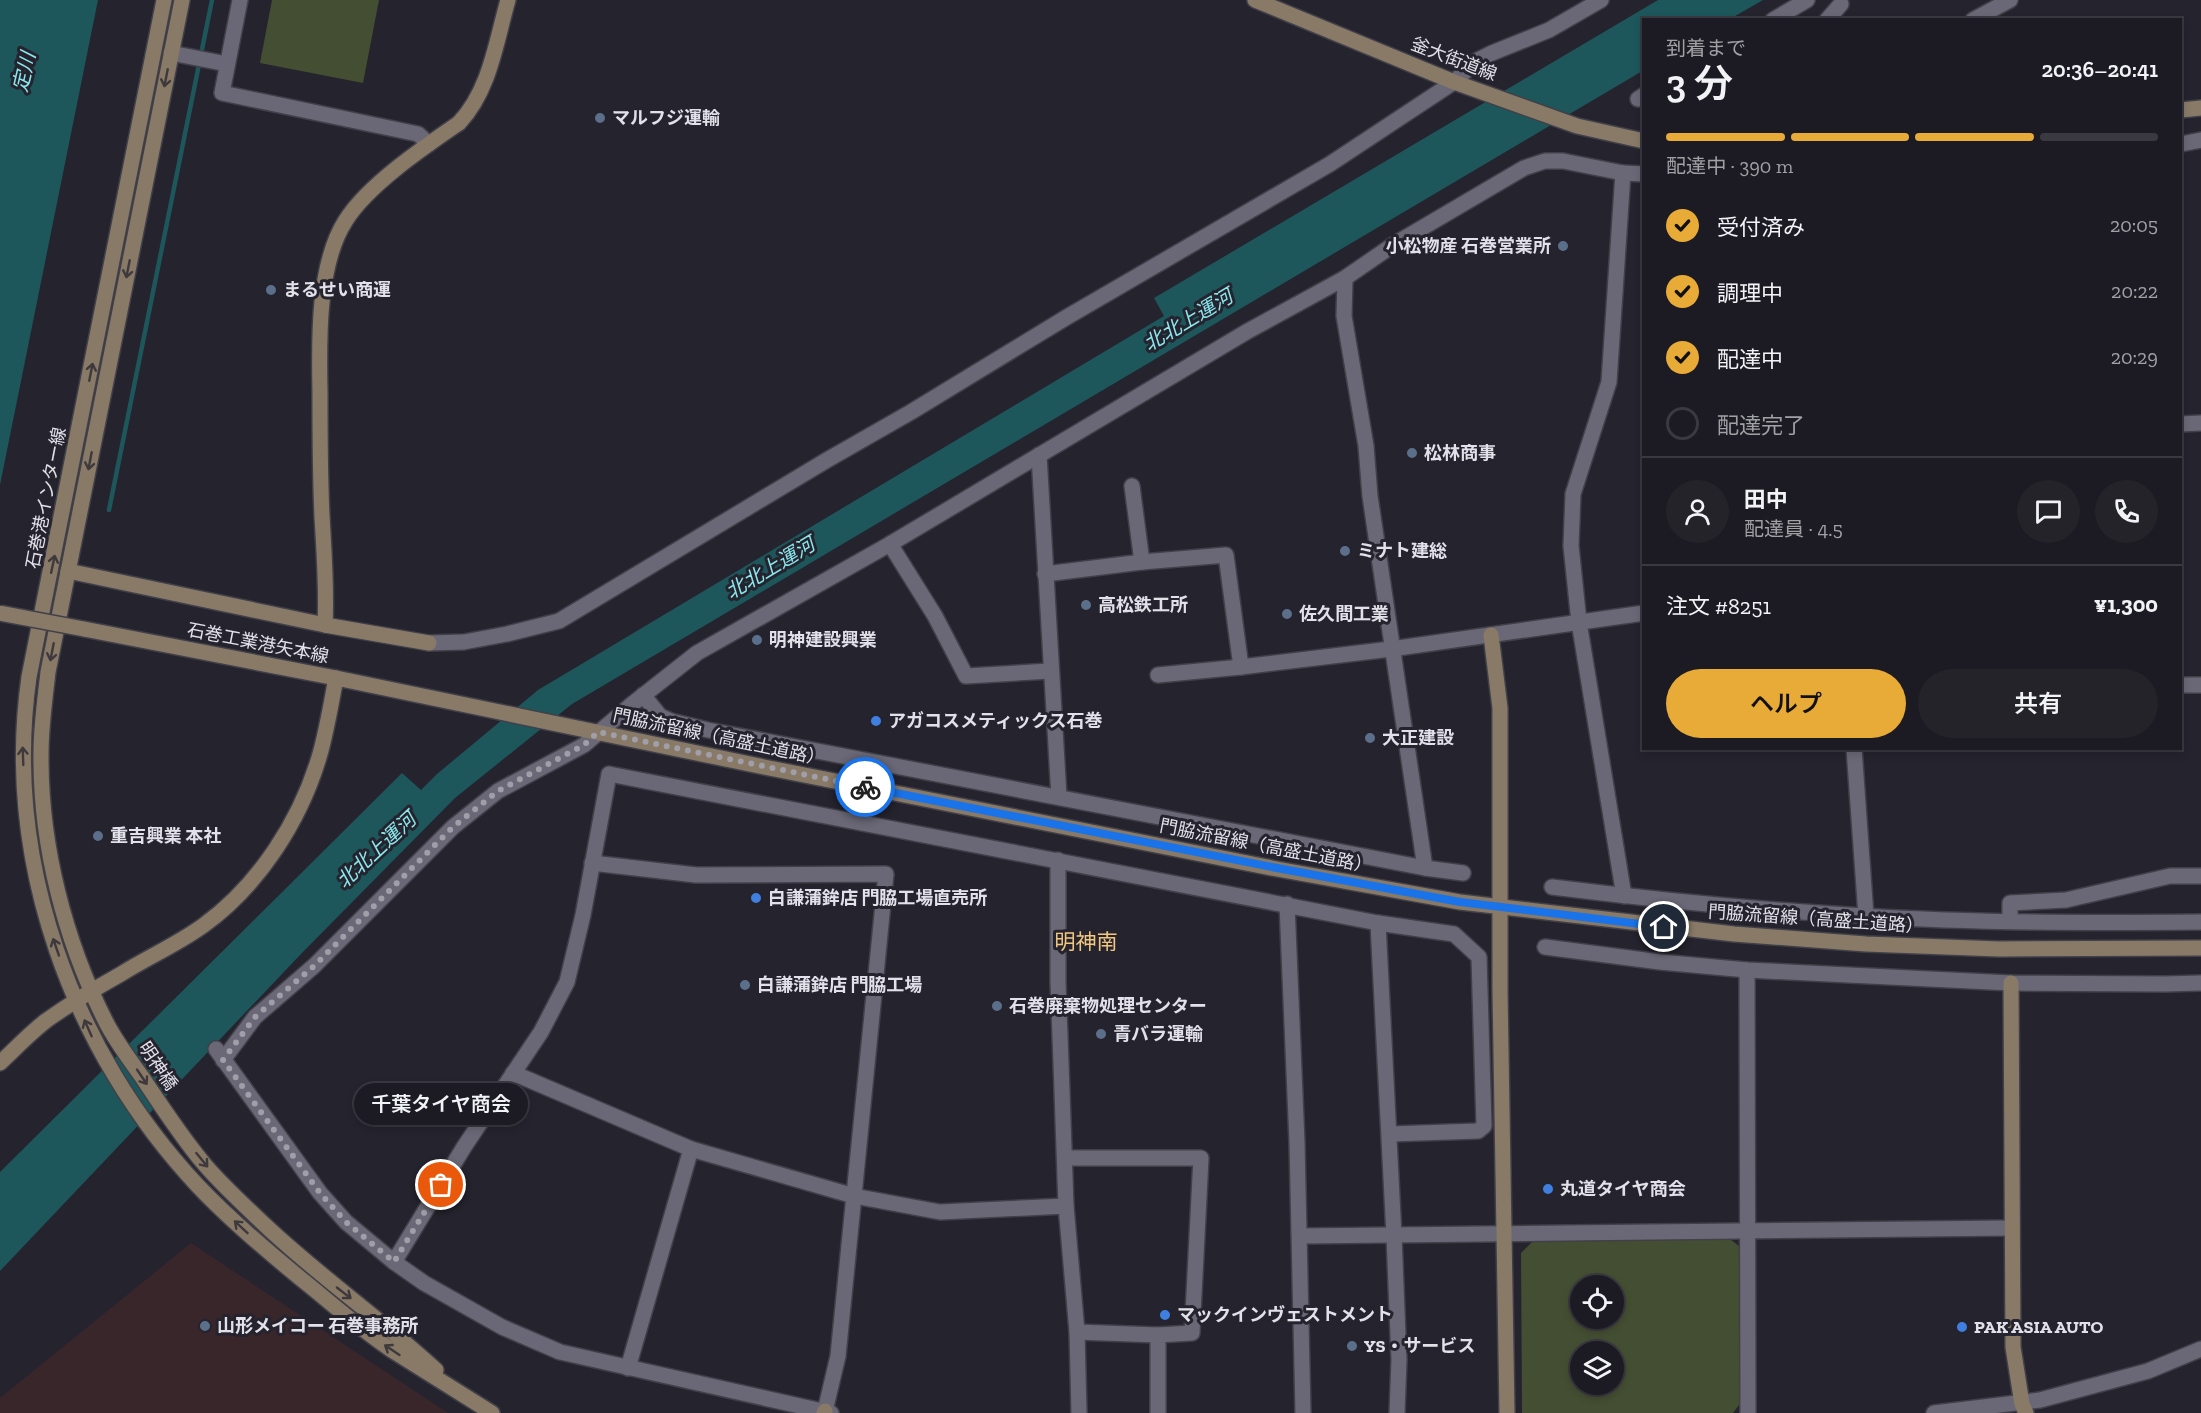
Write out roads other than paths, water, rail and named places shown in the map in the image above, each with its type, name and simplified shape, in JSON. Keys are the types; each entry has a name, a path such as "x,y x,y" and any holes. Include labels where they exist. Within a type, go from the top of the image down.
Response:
{"main road":[{"name":"石巻港インター線","path":"164,0 24,712 25,808 34,870 48,926 76,1002 101,1053 148,1127 198,1186 270,1254 392,1350 460,1392"},
{"name":"石巻港インター線","path":"117,1040 91,992 63,908 50,856 43,805 41,754 43,714 48,672 182,0"},
{"path":"325,625 327,591 321,515 319,360 321,321 329,263 344,223 361,199 459,123 470,111 481,91 508,0"},
{"name":"釜大街道線","path":"1255,0 1454,82 1577,126 1642,141"},
{"path":"2182,110 2201,108"},
{"path":"68,571 325,625 429,643"},
{"name":"石巻工業港矢本線","path":"0,613 336,678 327,729 316,766 297,812 259,872 232,902 203,926 47,1020 0,1062"},
{"path":"1491,635 1500,708 1500,907 1507,1413"},
{"name":"門脇流留線（高盛土道路）","path":"336,678 764,767 1460,902 1734,934 1866,944 1999,949 2201,948"},
{"path":"2011,983 2013,1347 2024,1408"},
{"name":"明神橋","path":"117,1040 166,1114 205,1165 266,1226 326,1279 400,1337 460,1392"},
{"path":"460,1392 492,1413"}],"street":[{"path":"240,0 222,93 418,134 429,144"},
{"path":"429,643 464,642 558,621 1067,317 1330,164 1454,82 1476,62 1492,53 1549,30 1601,0"},
{"path":"1776,18 1807,0"},
{"path":"1977,18 2010,0"},
{"path":"1828,18 1841,1"},
{"path":"171,53 226,64"},
{"path":"2182,144 2201,140"},
{"path":"592,863 696,875 886,874 838,1356 827,1412 560,1352 502,1327 424,1283 394,1262 346,1222 320,1193 220,1055 255,1017 314,966 453,827 498,791 584,745 643,695 698,653 890,544 1248,331 1346,278 1393,246 1524,168 1545,161 1563,161 1623,173 1642,174"},
{"path":"1623,173 1609,382 1573,494 1571,546 1579,622 1624,896"},
{"path":"1346,278 1344,316 1366,446 1370,496 1391,649 1425,868"},
{"path":"2182,424 2201,423"},
{"path":"1039,455 1059,797"},
{"path":"1132,486 1142,562"},
{"path":"890,544 935,616 966,676 1050,671"},
{"path":"1045,574 1142,562 1226,555 1241,667"},
{"path":"1158,675 1391,649 1642,613"},
{"path":"2182,685 2201,685"},
{"path":"643,695 660,716 671,721 1425,868 1462,873"},
{"path":"1854,750 1866,916"},
{"path":"394,1262 464,1147 541,1032 567,982 583,915 609,774 1378,923 1454,934 1479,957 1484,1126 1478,1131 1390,1134"},
{"path":"1058,860 1058,982 1066,1206 1077,1332 1079,1413"},
{"path":"2010,921 2010,903 2066,900 2170,876 2201,876"},
{"path":"1552,887 1761,909 1866,916 2010,921 2201,922"},
{"path":"1287,904 1300,1236 1303,1413"},
{"path":"1378,923 1390,1134 1399,1360 1397,1413"},
{"path":"1545,947 1660,962 1747,970 2011,983 2201,983"},
{"path":"1747,970 1748,1413"},
{"path":"513,1073 691,1149 854,1196 940,1212 1066,1206"},
{"path":"628,1368 691,1149"},
{"path":"1065,1158 1201,1158 1192,1334 1077,1332"},
{"path":"1300,1236 2011,1228"},
{"path":"1158,1335 1158,1413"},
{"path":"1934,1413 2024,1408 2148,1371 2201,1349"}],"water":[{"name":"定川","path":"0,0 98,0 0,485"},
{"name":"北北上運河","path":"1658,0 1763,0 1732,18 1642,18 1642,71 572,704 455,798 300,955 0,1271 0,1172 402,773 421,790 538,690 1164,316 1154,298"}],"waterway":[{"path":"109,510 212,0"}],"place":[{"name":"マルフジ運輸","path":"600,118"},
{"name":"小松物産 石巻営業所","path":"1563,246"},
{"name":"まるせい商運","path":"271,290"},
{"name":"松林商事","path":"1412,453"},
{"name":"ミナト建総","path":"1345,551"},
{"name":"高松鉄工所","path":"1086,605"},
{"name":"佐久間工業","path":"1287,614"},
{"name":"明神建設興業","path":"757,640"},
{"name":"アガコスメティックス石巻","path":"876,721"},
{"name":"大正建設","path":"1370,738"},
{"name":"重吉興業 本社","path":"98,836"},
{"name":"白謙蒲鉾店 門脇工場直売所","path":"756,898"},
{"name":"白謙蒲鉾店 門脇工場","path":"745,985"},
{"name":"石巻廃棄物処理センター","path":"997,1006"},
{"name":"青バラ運輸","path":"1101,1034"},
{"name":"千葉タイヤ商会","path":"441,1185"},
{"name":"丸道タイヤ商会","path":"1548,1189"},
{"name":"マックインヴェストメント","path":"1165,1315"},
{"name":"山形メイコー 石巻事務所","path":"205,1326"},
{"name":"PAK ASIA AUTO","path":"1962,1327"},
{"name":"YS・サービス","path":"1352,1346"}],"district":[{"name":"明神南","path":"1086,941"}]}
